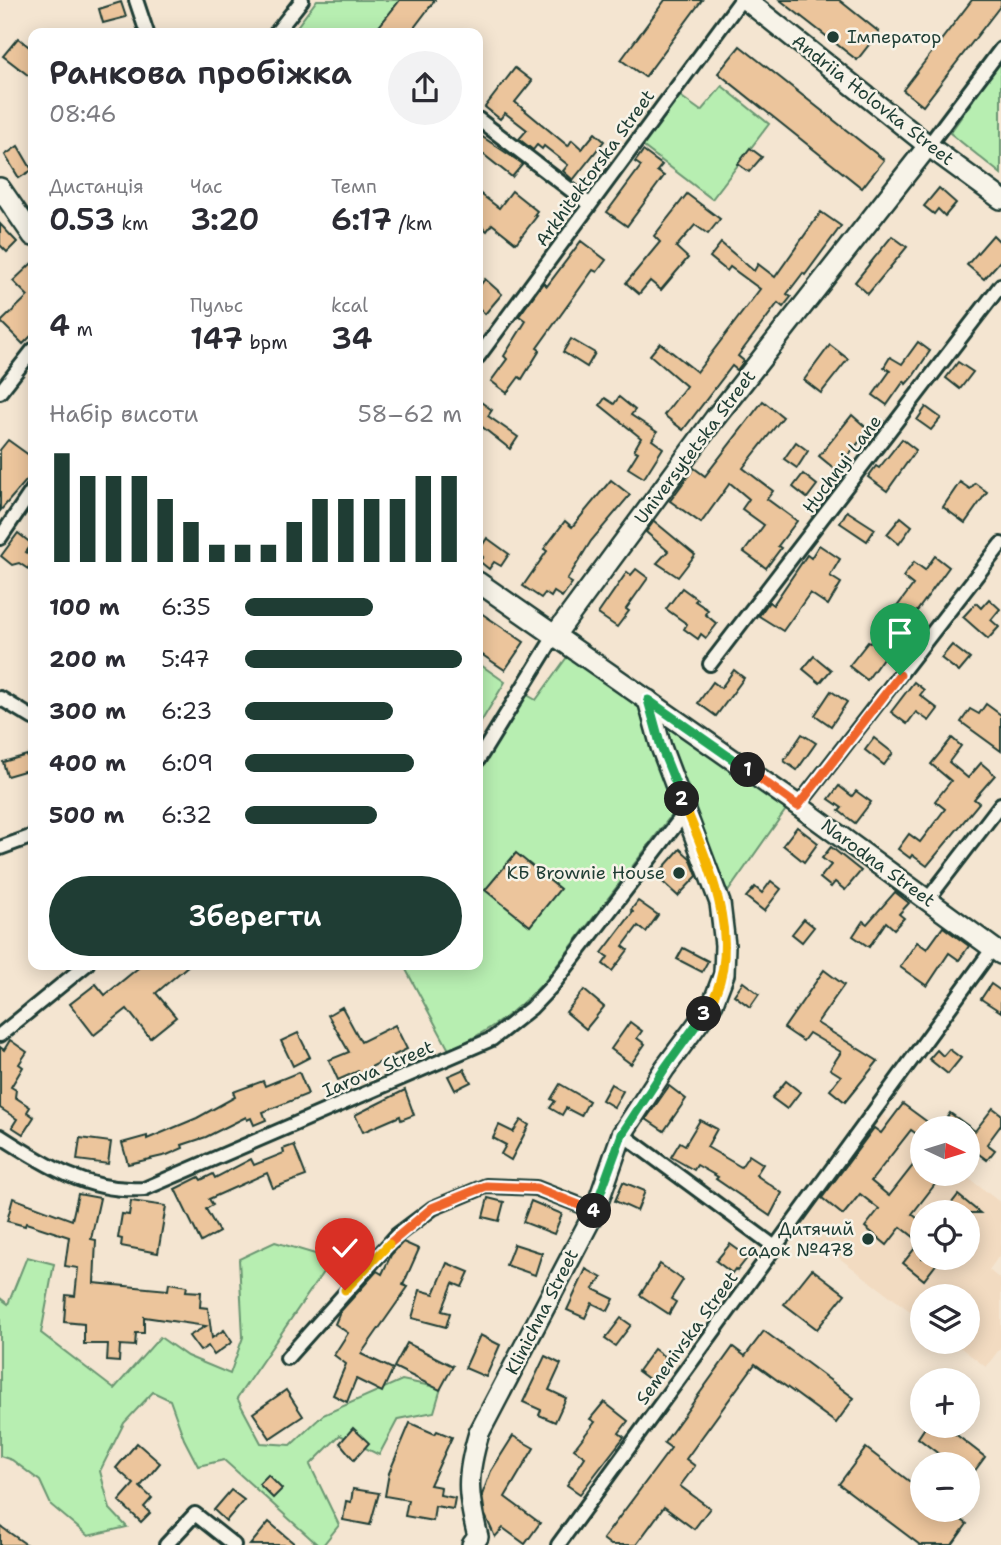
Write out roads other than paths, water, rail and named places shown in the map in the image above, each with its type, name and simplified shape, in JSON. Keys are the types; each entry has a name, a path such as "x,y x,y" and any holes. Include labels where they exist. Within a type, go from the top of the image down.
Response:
{"street":[{"path":"136,0 145,28"},
{"path":"280,28 302,0"},
{"name":"Andriia Holovka Street","path":"743,0 928,146 1001,199"},
{"name":"Arkhitektorska Street","path":"483,342 743,0"},
{"path":"928,146 1001,49"},
{"path":"483,123 589,204"},
{"name":"Universytetska Street","path":"483,752 555,635 715,418 928,146"},
{"path":"0,188 28,229"},
{"name":"Huchnyi Lane","path":"710,664 1001,285"},
{"path":"0,392 28,356"},
{"path":"0,538 28,496"},
{"path":"798,806 1001,544"},
{"name":"Narodna Street","path":"483,585 798,806 997,951"},
{"path":"0,698 28,715"},
{"name":"Klinichna Street","path":"478,1542 468,1497 469,1466 479,1433 595,1211 622,1134 665,1068 713,1003 724,974 725,946 720,903 661,747 648,700"},
{"path":"928,899 1001,804"},
{"name":"Iarova Street","path":"0,1136 35,1159 88,1183 118,1191 144,1189 492,1039 531,1008 552,986 687,810"},
{"path":"0,848 28,838"},
{"name":"Semenivska Street","path":"558,1545 775,1247 997,951"},
{"path":"0,1035 80,970"},
{"path":"622,1134 775,1247"},
{"path":"287,1358 397,1235 432,1208 486,1186 536,1188 595,1211"},
{"path":"166,1545 195,1514 234,1545"}],"place":[{"name":"Імператор","path":"833,37"},
{"name":"КБ Brownie House","path":"679,873"},
{"name":"Дитячий садок №478","path":"868,1239"}]}
